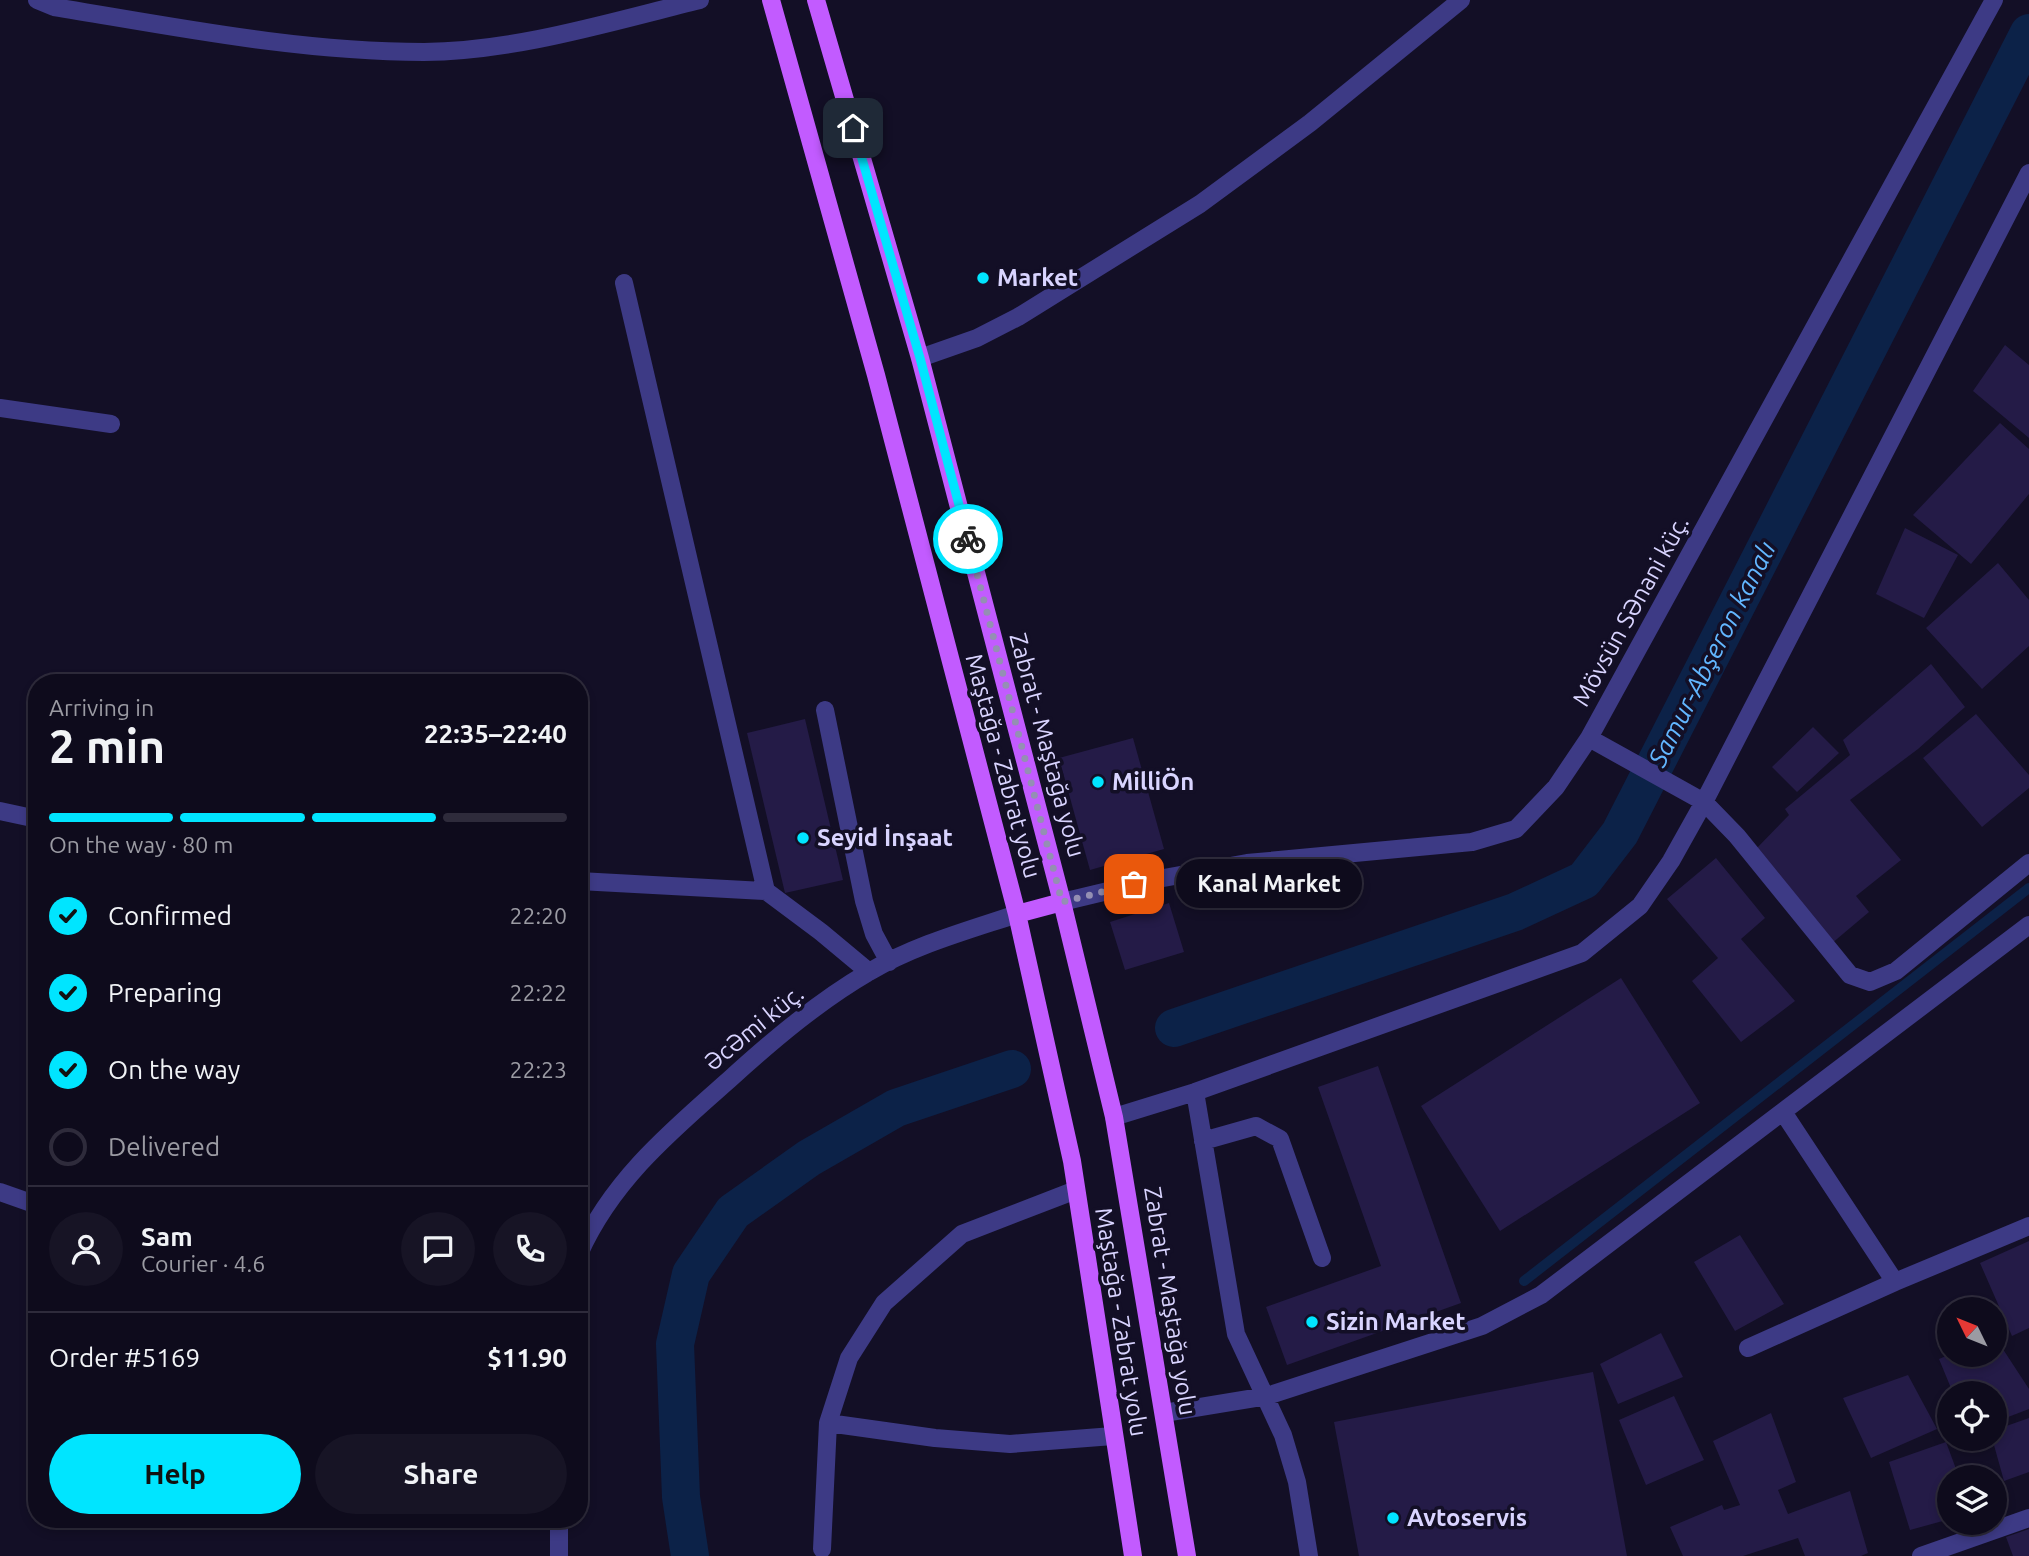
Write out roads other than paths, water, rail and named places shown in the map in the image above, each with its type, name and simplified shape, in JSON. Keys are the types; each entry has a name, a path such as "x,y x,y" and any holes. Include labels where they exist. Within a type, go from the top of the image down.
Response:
{"main road":[{"name":"Maştağa - Zabrat yolu","path":"771,0 876,375 1017,914 1066,1127 1133,1556"},
{"name":"Zabrat - Maştağa yolu","path":"816,0 920,358 1062,902 1114,1117 1187,1556"},
{"path":"1017,914 1062,902"}],"street":[{"path":"37,0 54,7 231,36 355,49 425,52 509,45 701,0"},
{"path":"920,358 977,338 1018,317 1200,204 1310,123 1461,0"},
{"name":"Mövsün Sənani küç.","path":"1062,902 1158,879 1247,863 1472,842 1516,829 1556,787 1589,738 1994,0"},
{"path":"1114,1117 1195,1091 1582,953 1640,906 1671,861 1704,802 2029,173"},
{"path":"624,283 766,891"},
{"path":"0,408 111,424"},
{"path":"825,710 864,901 874,934 889,962"},
{"path":"1589,738 1704,802 1737,836 1850,975 1870,982 1896,971 2029,863"},
{"path":"0,811 28,817"},
{"path":"588,881 766,891 869,972"},
{"name":"Əcəmi küç.","path":"588,1233 614,1192 657,1144 807,1014 869,972 927,943 1017,914"},
{"path":"1164,1413 1267,1396 1482,1326 1541,1296 2029,925"},
{"path":"1195,1091 1236,1334 1283,1435 1297,1482 1309,1556"},
{"path":"1783,1112 1895,1282"},
{"path":"1203,1141 1256,1126 1280,1139 1322,1258"},
{"path":"822,1549 828,1423 849,1358 884,1303 962,1234 1076,1190"},
{"path":"0,1192 28,1202"},
{"path":"1748,1348 2029,1226"},
{"path":"828,1423 934,1438 1010,1444 1113,1436"},
{"path":"1921,1556 2029,1518"},
{"path":"559,1528 559,1556"}],"waterway":[{"name":"Samur-Abşeron kanalı","path":"1174,1028 1515,912 1584,880 1620,833 2029,33"},
{"path":"1524,1281 2029,888"},
{"name":"Samur-Abşeron kanalı","path":"690,1556 681,1497 675,1344 691,1274 733,1212 809,1158 896,1108 1012,1069"}],"place":[{"name":"Market","path":"983,278"},
{"name":"MilliÖn","path":"1098,782"},
{"name":"Seyid İnşaat","path":"803,838"},
{"name":"Kanal Market","path":"1134,884"},
{"name":"Sizin Market","path":"1312,1322"},
{"name":"Avtoservis","path":"1393,1518"}]}
